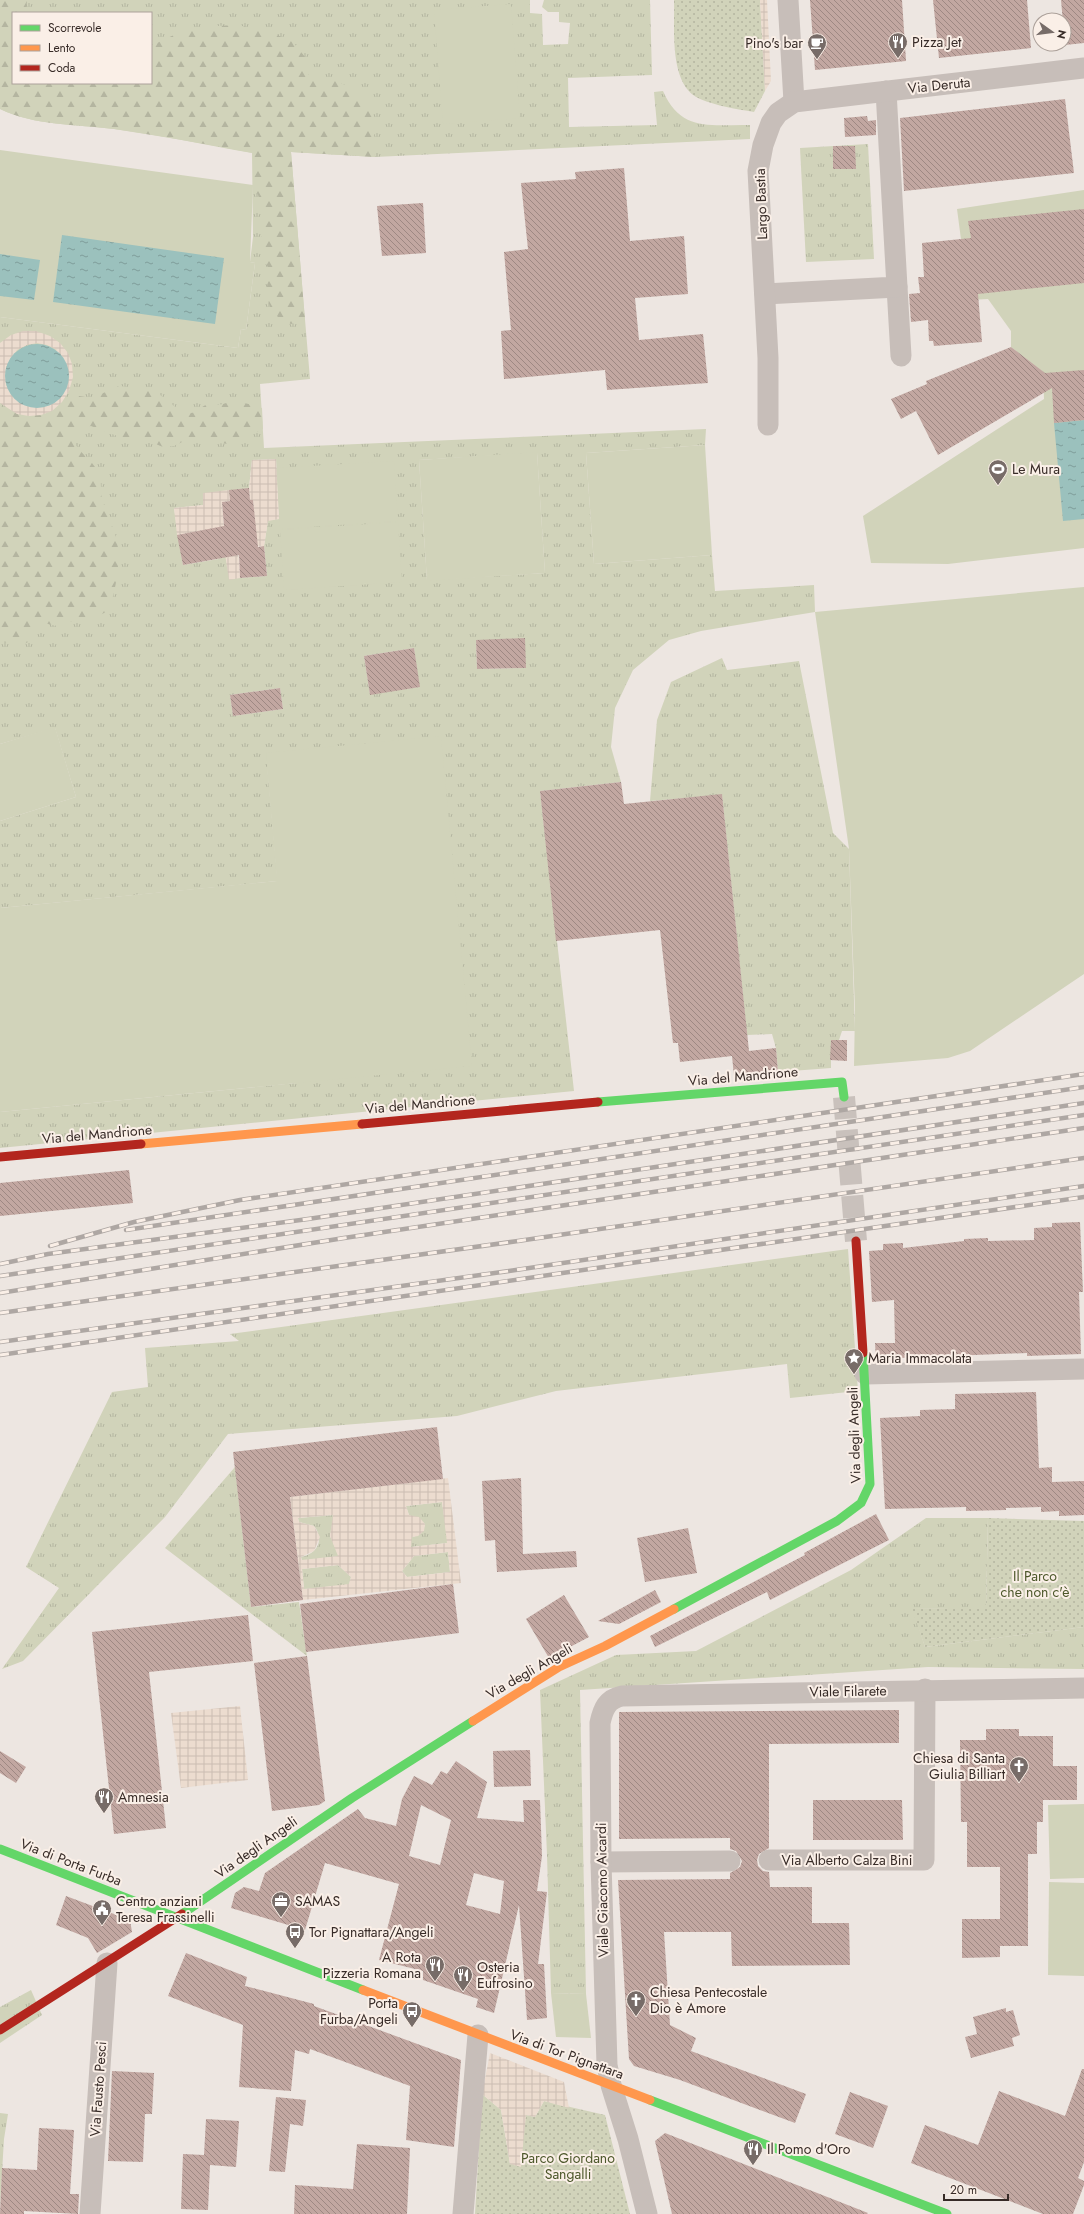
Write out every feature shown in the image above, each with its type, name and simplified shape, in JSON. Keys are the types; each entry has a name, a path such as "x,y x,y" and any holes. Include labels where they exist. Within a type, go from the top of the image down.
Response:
{"street":[{"path":"788,0 794,102"},
{"name":"Via Deruta","path":"794,102 1084,68"},
{"path":"886,91 901,356"},
{"name":"Largo Bastia","path":"768,425 765,294 758,182 760,160 765,139 775,117 784,108 794,102"},
{"path":"765,294 897,287"},
{"name":"Via del Mandrione","path":"0,1157 665,1096 842,1082 844,1097"},
{"name":"Via degli Angeli","path":"0,2030 177,1918 352,1798 559,1667 604,1646 837,1521 857,1508 868,1494 871,1481 856,1241"},
{"path":"865,1374 1084,1368"},
{"name":"Viale Filarete","path":"613,1698 622,1696 925,1689 1084,1688"},
{"name":"Via Alberto Calza Bini","path":"769,1860 924,1860 925,1689"},
{"name":"Viale Giacomo Aicardi","path":"613,1698 606,1705 600,1723 601,1862 606,2050 611,2085 628,2139 647,2214"},
{"name":"Via di Porta Furba","path":"0,1849 177,1918"},
{"path":"601,1862 730,1861"},
{"name":"Via di Tor Pignattara","path":"177,1918 478,2035 948,2214"},
{"name":"Via Fausto Pesci","path":"90,2214 107,1963"},
{"path":"463,2214 478,2035"}],"green space":[{"path":"0,0 530,0 530,13 542,14 543,45 568,44 570,23 559,22 559,12 548,12 542,7 544,0 650,0 652,75 568,78 569,127 657,125 654,92 663,91 670,104 679,114 688,120 711,125 750,125 750,139 375,157 291,152 310,379 260,384 264,448 706,429 705,445 586,453 594,564 712,555 715,591 814,585 815,612 701,631 669,640 633,670 615,708 611,747 621,782 540,791 574,1091 0,1148 0,1112 296,1083 278,881 0,908 0,821 76,797 55,728 0,744 0,317 238,348 241,329 246,330 255,263 250,262 253,237 252,153 131,131 56,124 13,115 0,109","holes":["537,453 545,573 427,580 419,460","276,459 279,519 268,520 264,546 267,576 240,578 225,553 218,559 183,565 174,508 204,505 249,488 252,460","476,640 526,668 477,669","414,648 419,687 370,694 364,656","280,688 283,709 233,716 230,695"]},
{"path":"0,0 27,0 26,12 12,12 12,84 152,84 152,50 157,43 178,33 215,26 238,25 277,35 293,42 305,57 305,71 314,80 332,80 339,82 352,89 373,105 375,157 291,152 305,321 291,324 273,314 266,296 269,269 263,258 260,244 263,225 260,199 253,185 253,153 114,129 56,124 27,119 0,109"},
{"path":"674,0 760,0 765,91 754,112 713,104 700,99 690,92 683,82 675,55"},
{"path":"511,4 520,118 443,124 434,10"},
{"path":"868,144 874,259 806,262 800,148"},
{"path":"0,150 253,185 250,262 255,263 246,330 241,329 238,348 0,317"},
{"path":"1084,190 1084,548 948,564 871,563 863,516 1044,399 1043,372 1011,347 1011,331 988,299 969,300 957,209"},
{"path":"119,386 155,391 179,410 192,413 209,403 218,405 238,402 262,408 263,429 231,444 217,443 204,437 188,439 174,446 163,447 139,437 125,439 91,426 81,428 71,435 76,446 93,464 99,474 102,499 118,546 117,574 109,610 87,623 67,621 57,626 39,622 30,641 22,645 1,642 0,403 3,407 52,411 62,402 79,396 92,398"},
{"path":"705,445 712,555 594,564 586,453"},
{"path":"537,452 545,573 427,581 419,460"},
{"path":"394,461 398,521 280,529 276,468"},
{"path":"398,522 402,582 284,590 280,530"},
{"path":"1084,587 1084,974 970,1051 948,1058 854,1066 855,1010 849,849 815,612"},
{"path":"722,658 727,670 799,661 833,833 849,849 855,1031 842,1031 839,1040 831,1040 831,1068 778,1072 776,1048 772,1034 747,1035 722,795 650,801 657,720 671,682"},
{"path":"55,727 76,797 0,821 0,744"},
{"path":"441,736 472,1066 0,1112 0,908 277,881 266,753"},
{"path":"848,1249 858,1391 790,1398 787,1364 556,1391 457,1416 228,1434 165,1517 23,1661 2,1669 59,1588 26,1567 112,1392 148,1387 145,1348 239,1341 230,1334"},
{"path":"235,1467 251,1607 299,1602 307,1656 165,1548"},
{"path":"442,1502 448,1543 411,1547 411,1537 421,1534 425,1524 409,1515 406,1506"},
{"path":"334,1515 330,1536 339,1556 302,1561 301,1557 311,1553 318,1546 319,1536 314,1526 299,1522 298,1518"},
{"path":"926,1518 988,1518 986,1608 913,1609 925,1647 1084,1627 1084,1669 928,1667 580,1690 586,1994 551,1993 540,1690 616,1655 696,1651 851,1570"},
{"name":"Il Parco che non c'è","path":"988,1518 1084,1521 1084,1627 925,1647 912,1609 986,1607"},
{"path":"448,1552 450,1572 407,1577 402,1571 414,1556"},
{"path":"338,1565 351,1577 349,1585 304,1589 302,1569"},
{"path":"1084,1804 1084,1878 1050,1879 1048,1805"},
{"path":"1049,1882 1084,1883 1084,1976 1048,1975"},
{"path":"31,1990 42,2015 0,2043 0,2007"},
{"path":"551,1993 586,1994 591,2038 556,2037"},
{"name":"Parco Giordano Sangalli","path":"482,2094 501,2110 510,2164 526,2115 535,2117 544,2101 605,2115 630,2214 475,2214"},
{"path":"0,2113 8,2114 4,2139 0,2206"}],"shaded area":[{"path":"760,0 767,0 771,81 765,91"},
{"path":"23,331 36,331 50,336 60,343 68,353 72,364 73,377 69,391 62,402 52,411 41,415 29,416 17,414 0,403 0,343 11,335","holes":["37,343 47,345 57,350 6,386 6,367 17,350 27,345"]},
{"path":"276,459 279,519 268,521 264,546 238,548 240,578 229,580 225,554 212,529 177,535 174,508 203,505 203,493 229,490 230,501 222,502 224,527 255,524 253,500 250,500 249,488 252,460"},
{"path":"448,1478 461,1583 303,1600 290,1497","holes":["442,1502 447,1543 411,1547 412,1537 418,1536 424,1531 425,1524 419,1517 409,1515 406,1506","333,1515 330,1536 338,1556 302,1560 301,1557 314,1551 320,1537 314,1526 299,1522 298,1518","448,1552 450,1572 407,1577 402,1571 414,1556","338,1565 351,1577 349,1584 304,1589 302,1569"]},
{"path":"240,1706 248,1780 181,1788 171,1713"},
{"path":"490,2053 564,2082 569,2108 544,2101 535,2117 526,2115 521,2167 510,2164 501,2110 482,2094"}],"water":[{"path":"62,235 224,258 215,324 53,302"},
{"path":"0,254 40,260 34,300 0,296"},
{"path":"31,344 43,344 60,353 67,364 69,376 67,388 60,399 43,408 31,408 19,403 10,394 5,382 5,370 10,358 19,349"},
{"path":"1084,420 1084,519 1063,521 1054,423"}],"building":[{"path":"810,0 902,0 906,61 815,70"},
{"path":"933,0 1027,0 1031,48 939,58"},
{"path":"1061,0 1084,0 1084,43 1072,44 1072,12 1062,12"},
{"path":"1065,99 1074,173 904,191 900,118"},
{"path":"867,116 868,121 876,120 876,135 845,137 844,118"},
{"path":"833,146 855,146 856,169 833,169"},
{"path":"624,168 630,241 684,236 688,294 635,298 639,340 703,334 708,383 607,390 605,370 504,379 501,331 511,330 504,252 528,249 521,183 576,179 575,172"},
{"path":"423,203 426,253 382,256 377,206"},
{"path":"1084,209 1084,283 978,294 982,342 934,346 933,341 929,341 928,320 911,322 909,294 920,293 918,277 924,277 922,243 971,238 968,221"},
{"path":"1011,347 1045,373 1084,370 1084,420 1054,423 1052,388 938,455 916,411 901,419 891,399 927,384 926,381"},
{"path":"249,488 250,500 253,500 258,547 264,546 267,576 240,578 239,555 183,565 177,535 224,526 222,502 230,501 229,490"},
{"path":"525,638 526,668 477,669 476,640"},
{"path":"414,648 420,687 370,695 364,656"},
{"path":"280,688 283,709 233,716 230,695"},
{"path":"621,782 624,804 722,794 749,1051 776,1048 778,1072 734,1076 732,1056 680,1062 678,1043 673,1043 660,930 556,941 540,791"},
{"path":"831,1040 847,1040 847,1061 830,1060"},
{"path":"129,1170 133,1203 0,1216 0,1183"},
{"path":"1080,1222 1083,1292 1079,1292 1081,1354 1027,1356 1027,1353 876,1359 875,1343 895,1343 894,1300 872,1302 869,1251 883,1250 883,1244 903,1243 903,1248 964,1241 964,1239 988,1238 988,1241 1034,1240 1034,1228 1052,1227 1052,1223"},
{"path":"1036,1392 1039,1468 1052,1467 1052,1482 1084,1481 1084,1515 1059,1516 1059,1511 1041,1512 1041,1507 966,1511 966,1507 885,1509 880,1418 920,1416 920,1410 955,1409 955,1394"},
{"path":"437,1427 443,1479 290,1497 303,1600 251,1607 233,1452"},
{"path":"521,1478 523,1554 576,1551 577,1567 497,1572 495,1540 485,1541 482,1481"},
{"path":"876,1514 889,1540 770,1600 767,1592 655,1647 650,1636 805,1555 804,1553"},
{"path":"688,1528 697,1573 645,1582 637,1538"},
{"path":"453,1584 459,1633 306,1652 300,1604"},
{"path":"655,1590 661,1602 619,1624 598,1621"},
{"path":"564,1595 589,1637 549,1658 526,1619"},
{"path":"248,1615 253,1661 149,1672 166,1828 114,1834 92,1632"},
{"path":"307,1656 325,1801 319,1805 272,1811 254,1663"},
{"path":"899,1710 899,1743 769,1744 769,1848 759,1854 757,1860 758,1866 763,1871 769,1872 770,1887 812,1887 812,1923 849,1923 850,1965 732,1966 731,1932 664,1932 670,2025 696,2038 691,2051 806,2094 795,2123 680,2080 634,2066 629,2059 618,1880 730,1879 730,1873 740,1867 742,1861 736,1851 730,1849 730,1838 619,1839 619,1712"},
{"path":"986,1729 1019,1729 1019,1736 1053,1736 1053,1766 1077,1766 1077,1800 1043,1800 1043,1822 1037,1822 1037,1854 1028,1854 1028,1946 1000,1946 1000,1957 962,1958 962,1919 1000,1919 1000,1867 967,1867 967,1822 961,1822 960,1740 986,1740"},
{"path":"530,1750 531,1786 494,1787 493,1751"},
{"path":"0,1751 26,1767 16,1783 0,1773"},
{"path":"456,1761 487,1782 477,1818 524,1822 523,1800 540,1800 542,1856 537,1891 547,1892 538,1964 544,1964 547,2018 527,2020 519,1905 494,2013 476,2007 478,1999 423,1980 423,1971 379,1960 399,1884 325,1863 305,1930 231,1908 235,1893 244,1887 259,1891 265,1873 358,1809 365,1818 396,1826 402,1799 414,1776 432,1785 441,1771 447,1774","holes":["421,1805 451,1820 440,1865 409,1856","474,1873 504,1881 500,1914 466,1905"]},
{"path":"813,1800 902,1800 903,1840 813,1840"},
{"name":"Centro anziani Teresa Frassinelli","path":"66,1896 130,1920 132,1932 97,1953 88,1938 56,1925"},
{"path":"186,1953 247,1977 245,1986 314,2004 314,2006 461,2060 454,2147 406,2140 410,2086 310,2049 309,2054 295,2050 291,2091 239,2087 243,2025 168,1996"},
{"path":"1006,2008 1006,2012 1013,2010 1020,2035 1012,2038 1014,2046 971,2058 965,2037 977,2034 973,2017"},
{"path":"1082,2069 1084,2069 1084,2162 1078,2178 1084,2181 1084,2185 1073,2214 1043,2214 911,2163 925,2125 978,2145 999,2091 1065,2116"},
{"path":"112,2071 154,2073 152,2114 145,2114 143,2162 108,2161"},
{"path":"850,2092 888,2106 873,2148 835,2134"},
{"path":"276,2097 306,2100 303,2126 290,2124 285,2172 269,2171"},
{"path":"206,2119 239,2121 236,2167 210,2165 208,2210 181,2209 183,2154 204,2155"},
{"path":"39,2128 74,2130 70,2194 79,2194 78,2214 24,2211 24,2214 0,2214 2,2168 37,2170"},
{"path":"665,2133 868,2213 672,2214 655,2141"},
{"path":"357,2144 410,2148 407,2214 294,2214 295,2185 353,2189"}],"tunnel":[{"path":"844,1097 856,1241"}],"railway":[{"path":"50,1246 134,1222 240,1200 1084,1074"},
{"path":"126,1230 1084,1087"},
{"path":"0,1264 48,1254 308,1219 1084,1103"},
{"path":"0,1276 1084,1115"},
{"path":"0,1293 344,1238 1084,1128"},
{"path":"0,1313 518,1241 1084,1158"},
{"path":"0,1342 509,1271 1084,1186"},
{"path":"0,1355 1084,1197"}],"traffic: fast":[{"path":"598,1102 842,1082 844,1097"},
{"path":"674,1609 837,1521 861,1503 870,1484 863,1353"},
{"path":"182,1914 352,1798 473,1721"},
{"path":"0,1849 363,1990"},
{"path":"650,2100 947,2214"}],"traffic: slow":[{"path":"141,1144 362,1124"},
{"path":"473,1721 559,1667 605,1646 674,1609"},
{"path":"363,1990 650,2100"}],"traffic: jam":[{"path":"362,1124 598,1102"},
{"path":"0,1157 141,1144"},
{"path":"856,1241 863,1353"},
{"path":"0,2030 182,1914"}],"place":[{"name":"Pizza Jet","path":"898,59"},
{"name":"Pino's bar","path":"817,60"},
{"name":"Le Mura","path":"998,486"},
{"name":"Maria Immacolata","path":"854,1375"},
{"name":"Chiesa di Santa Giulia Billiart","path":"1019,1783"},
{"name":"Amnesia","path":"104,1814"},
{"name":"SAMAS","path":"281,1918"},
{"name":"Centro anziani Teresa Frassinelli","path":"102,1926"},
{"name":"Tor Pignattara/Angeli","path":"295,1949"},
{"name":"A Rota Pizzeria Romana","path":"435,1982"},
{"name":"Osteria Eufrosino","path":"463,1992"},
{"name":"Chiesa Pentecostale Dio è Amore","path":"636,2017"},
{"name":"Porta Furba/Angeli","path":"412,2028"},
{"name":"Il Pomo d'Oro","path":"753,2166"}]}
